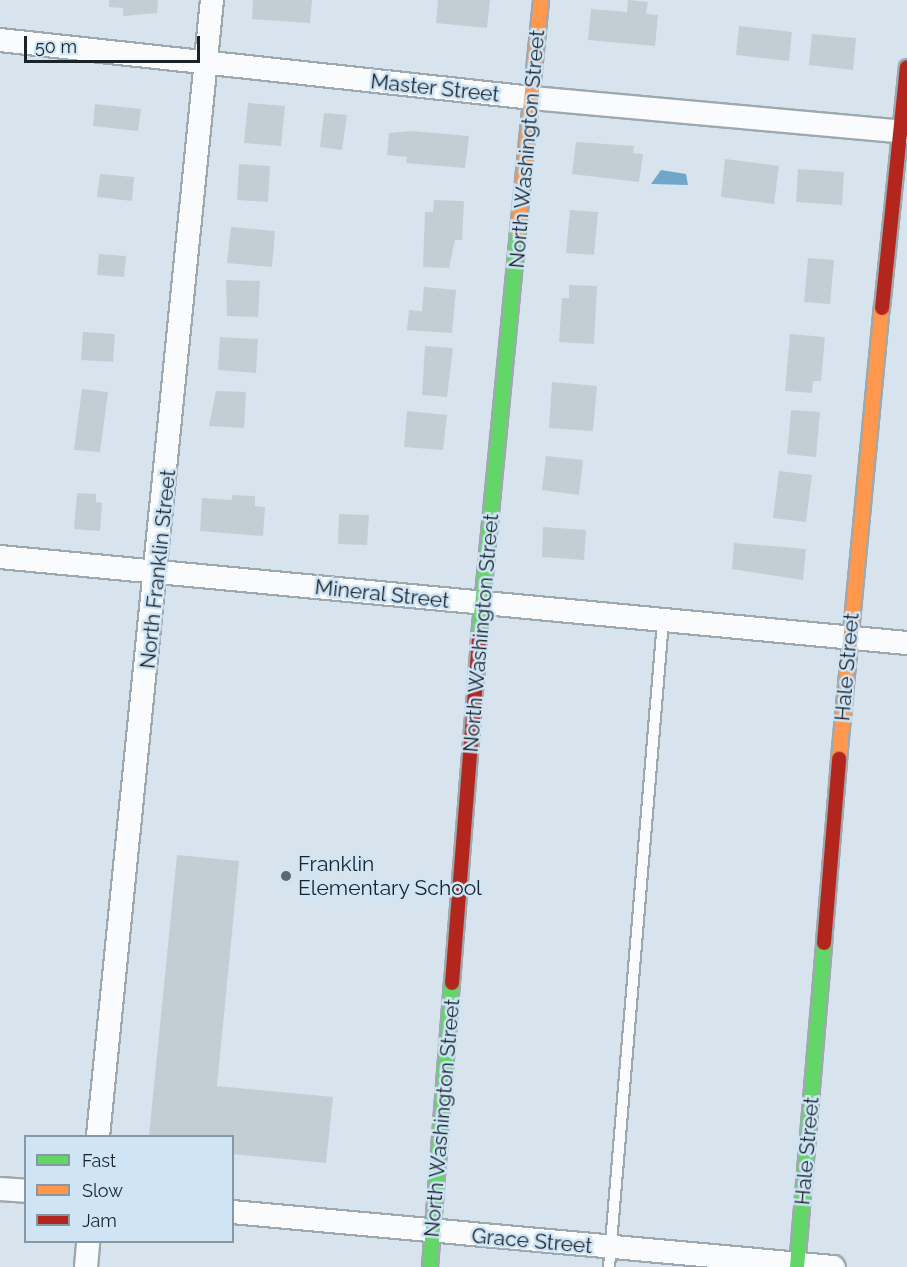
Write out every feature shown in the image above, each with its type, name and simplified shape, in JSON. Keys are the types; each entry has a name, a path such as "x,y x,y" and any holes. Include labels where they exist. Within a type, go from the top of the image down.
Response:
{"street":[{"name":"North Franklin Street","path":"98,1135 159,570 212,0"},
{"name":"North Washington Street","path":"430,1267 482,605 541,0"},
{"name":"Master Street","path":"0,40 532,98 904,131"},
{"name":"Hale Street","path":"797,1265 849,637 904,131 907,67"},
{"name":"Mineral Street","path":"0,557 159,570 482,605 907,643"},
{"path":"0,1189 24,1191"},
{"name":"Grace Street","path":"234,1212 433,1233 610,1257 833,1267"},
{"path":"86,1267 88,1243"}],"lane":[{"path":"610,1257 663,621"}],"water":[{"path":"661,170 686,174 688,185 651,184"}],"building":[{"path":"109,0 158,0 157,13 123,16 123,8 109,7"},
{"path":"253,0 312,0 310,23 252,19"},
{"path":"438,0 490,0 487,28 436,23"},
{"path":"628,0 648,2 646,14 658,15 655,46 588,40 591,9 627,12"},
{"path":"739,26 792,32 789,61 736,55"},
{"path":"812,34 856,38 853,70 809,65"},
{"path":"248,103 285,106 281,146 244,143"},
{"path":"95,104 141,109 138,131 93,126"},
{"path":"324,113 347,115 342,150 320,147"},
{"path":"411,131 469,136 465,168 406,163 407,157 387,155 389,133"},
{"path":"576,142 634,146 633,153 643,154 639,182 572,174"},
{"path":"725,159 779,166 774,204 721,197"},
{"path":"239,164 270,166 268,202 237,200"},
{"path":"798,169 844,172 842,205 796,202"},
{"path":"100,174 134,177 132,201 97,197"},
{"path":"434,200 464,201 462,240 455,240 449,268 423,267 425,212 433,212"},
{"path":"570,210 598,212 594,255 566,253"},
{"path":"231,227 275,231 272,267 227,263"},
{"path":"99,254 126,256 124,277 97,275"},
{"path":"808,258 834,260 830,304 804,302"},
{"path":"226,280 260,281 258,317 227,316"},
{"path":"569,285 597,286 594,344 559,342 562,298 569,298"},
{"path":"424,287 456,290 452,333 407,330 409,310 422,311"},
{"path":"83,332 115,334 113,362 81,360"},
{"path":"790,334 825,337 821,381 813,381 812,393 785,391"},
{"path":"220,337 258,339 256,373 218,370"},
{"path":"425,346 453,348 447,397 422,395"},
{"path":"552,382 597,386 593,431 549,428"},
{"path":"82,389 108,392 100,452 74,450"},
{"path":"216,391 246,392 244,428 209,426"},
{"path":"791,410 820,412 816,457 787,454"},
{"path":"407,411 447,415 443,450 404,447"},
{"path":"546,456 583,460 579,495 542,490"},
{"path":"779,471 812,475 806,522 773,518"},
{"path":"77,493 96,494 96,502 102,503 100,531 74,529"},
{"path":"232,495 255,496 255,506 265,507 263,536 200,531 202,498 232,500"},
{"path":"339,514 369,515 367,545 338,544"},
{"path":"543,527 586,530 584,560 542,557"},
{"path":"734,543 806,549 803,580 732,569"},
{"name":"Franklin Elementary School","path":"177,855 239,861 217,1086 333,1097 326,1163 234,1154 234,1135 149,1135"}],"traffic: fast":[{"path":"479,637 518,231"},
{"path":"797,1267 824,943"},
{"path":"430,1267 452,983"}],"traffic: slow":[{"path":"518,231 541,0"},
{"path":"839,759 882,308"}],"traffic: jam":[{"path":"882,308 907,67"},
{"path":"452,983 479,637"},
{"path":"824,943 839,759"}],"place":[{"name":"Franklin Elementary School","path":"286,876"}]}
